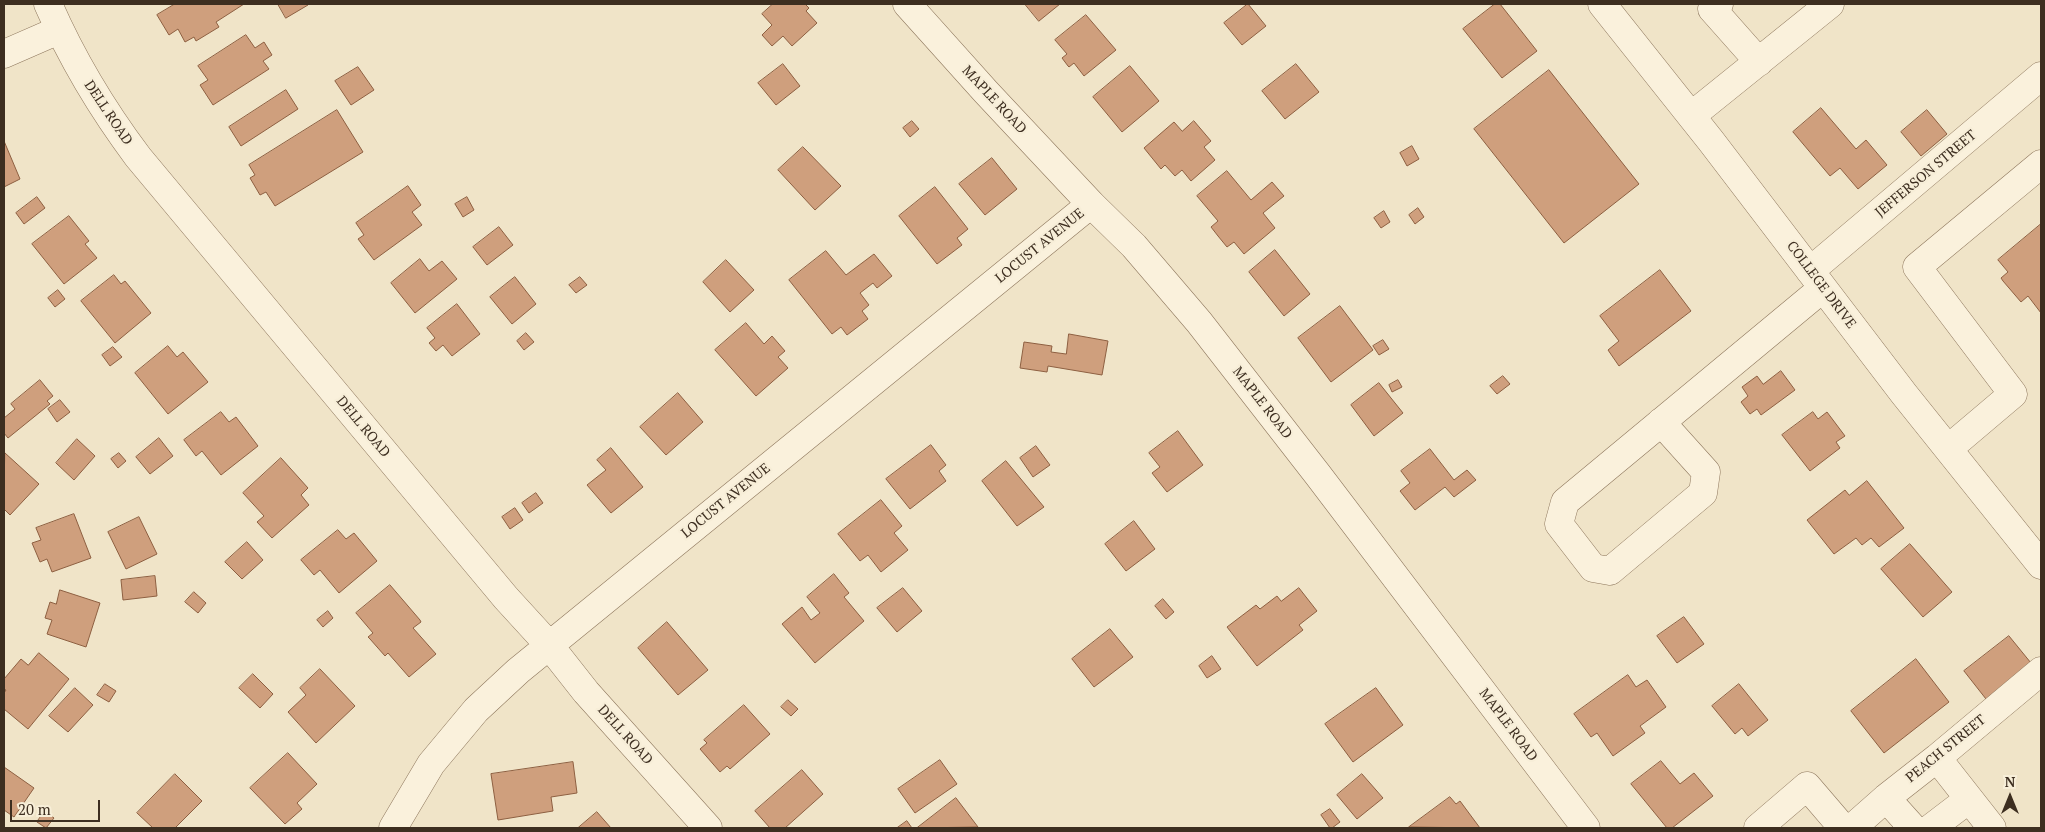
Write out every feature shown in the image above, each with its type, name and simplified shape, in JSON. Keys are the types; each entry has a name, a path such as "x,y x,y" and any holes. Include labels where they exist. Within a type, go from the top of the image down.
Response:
{"street":[{"name":"DELL ROAD","path":"48,4 84,78 109,118 138,157 506,598 549,645 586,692 708,828"},
{"name":"MAPLE ROAD","path":"907,4 1091,204 1134,246 1199,322 1318,475 1586,828"},
{"name":"COLLEGE DRIVE","path":"1602,4 1691,116 1948,449 2041,565"},
{"path":"1719,4 1712,9 1759,62"},
{"path":"1691,116 1830,4"},
{"path":"4,54 59,30"},
{"name":"JEFFERSON STREET","path":"1661,422 1706,472 1703,493 1610,571 1593,568 1559,524 1565,502 1661,422 2041,76"},
{"path":"1948,449 2013,394 1917,267 2041,164"},
{"name":"LOCUST AVENUE","path":"393,828 431,764 469,718 518,671 1091,204"},
{"name":"PEACH STREET","path":"1852,828 2041,671"},
{"path":"1937,758 1992,828"},
{"path":"1758,828 1807,786 1843,828"},
{"path":"1886,798 1913,828"},
{"path":"1931,828 1969,799"}],"building":[{"path":"175,4 244,4 216,22 219,27 196,41 194,37 185,42 178,29 169,35 157,15"},
{"path":"278,4 307,4 308,5 286,18"},
{"path":"773,4 805,4 809,8 806,11 817,23 792,46 783,36 772,46 762,35 772,25 762,14"},
{"path":"1025,4 1060,4 1039,21"},
{"path":"1248,4 1266,26 1242,45 1224,23"},
{"path":"1495,4 1500,4 1537,51 1502,78 1463,29"},
{"path":"1086,15 1116,50 1084,76 1074,63 1068,66 1062,58 1067,54 1055,40"},
{"path":"246,35 255,48 264,42 272,55 263,61 269,69 213,105 200,85 208,80 198,66"},
{"path":"783,64 800,86 776,105 758,83"},
{"path":"1296,64 1319,92 1285,119 1262,91"},
{"path":"1130,66 1159,101 1122,132 1093,97"},
{"path":"358,67 374,90 351,105 335,81"},
{"path":"1549,70 1639,184 1564,243 1474,129"},
{"path":"286,90 298,109 241,146 229,127"},
{"path":"1821,108 1856,149 1866,140 1887,165 1858,189 1840,168 1830,176 1793,132"},
{"path":"337,110 363,152 275,206 266,192 260,195 250,178 255,175 249,165"},
{"path":"1927,110 1947,134 1921,156 1901,132"},
{"path":"912,121 919,129 910,137 903,128"},
{"path":"1194,121 1211,141 1204,147 1215,160 1191,181 1182,170 1175,176 1165,165 1161,169 1144,148 1174,122 1182,131"},
{"path":"4,141 20,179 4,187"},
{"path":"1412,146 1419,159 1407,166 1400,153"},
{"path":"803,147 841,186 815,210 778,170"},
{"path":"992,158 1017,189 985,215 959,184"},
{"path":"1227,171 1251,200 1272,182 1284,196 1263,213 1275,228 1244,254 1234,242 1227,247 1218,236 1211,227 1218,221 1197,196"},
{"path":"408,186 421,205 412,212 422,225 374,260 358,239 364,235 356,223"},
{"path":"935,187 968,229 957,238 962,245 937,264 899,216"},
{"path":"37,197 45,208 24,224 16,213"},
{"path":"467,197 474,210 463,217 455,204"},
{"path":"1418,208 1424,217 1415,224 1409,215"},
{"path":"1384,211 1390,222 1381,228 1374,218"},
{"path":"69,216 89,241 85,244 97,258 64,284 32,244"},
{"path":"2041,224 2041,313 2028,296 2021,302 2003,281 2001,278 2008,272 1998,260"},
{"path":"499,227 513,245 487,265 473,247"},
{"path":"1275,250 1310,294 1284,316 1249,272"},
{"path":"826,251 846,275 874,254 892,276 877,288 873,283 860,293 869,305 862,311 868,319 847,335 841,327 832,334 789,280"},
{"path":"420,259 429,271 442,261 457,279 415,313 391,283"},
{"path":"726,260 754,290 730,312 703,282"},
{"path":"1660,270 1691,311 1619,366 1608,350 1619,341 1600,316"},
{"path":"114,275 121,284 125,281 151,313 115,343 81,301"},
{"path":"515,277 536,304 512,324 490,297"},
{"path":"580,277 587,285 576,293 569,285"},
{"path":"58,290 65,299 55,307 48,298"},
{"path":"457,304 480,334 452,356 443,345 436,351 429,343 435,338 427,328"},
{"path":"1340,306 1373,350 1331,382 1298,338"},
{"path":"746,323 764,344 772,336 785,351 778,357 788,368 756,396 715,350"},
{"path":"526,333 534,342 524,350 517,341"},
{"path":"1069,334 1108,341 1102,375 1048,366 1047,372 1020,368 1024,342 1052,346 1051,352 1066,354"},
{"path":"1383,340 1389,349 1379,355 1373,346"},
{"path":"168,346 177,357 183,352 208,382 168,414 135,373"},
{"path":"113,347 122,357 110,366 102,355"},
{"path":"1781,371 1795,390 1761,415 1757,409 1750,414 1741,402 1748,396 1742,387 1757,376 1763,384"},
{"path":"1503,376 1510,384 1497,394 1490,386"},
{"path":"40,380 53,396 47,401 50,404 8,438 4,433 4,418 15,409 11,404"},
{"path":"1398,380 1402,387 1392,392 1389,385"},
{"path":"1379,383 1403,413 1374,436 1351,405"},
{"path":"678,393 703,422 666,455 640,427"},
{"path":"60,400 70,412 57,422 48,409"},
{"path":"221,412 229,422 236,417 258,446 221,475 202,451 196,456 184,440"},
{"path":"1813,412 1818,419 1827,412 1845,436 1836,442 1840,448 1810,471 1782,435"},
{"path":"1178,431 1203,465 1167,492 1152,473 1160,467 1149,453"},
{"path":"159,438 173,456 150,474 136,457"},
{"path":"77,439 95,456 74,480 56,463"},
{"path":"931,445 946,465 939,471 946,481 910,509 886,479"},
{"path":"1036,446 1050,465 1033,477 1020,458"},
{"path":"611,448 643,487 611,513 587,485 606,470 597,460"},
{"path":"1430,449 1454,480 1467,470 1476,480 1454,497 1445,487 1415,510 1400,491 1410,483 1401,471"},
{"path":"5,453 39,484 10,515 4,509"},
{"path":"119,453 126,461 118,468 111,459"},
{"path":"281,458 308,488 301,495 309,505 272,538 257,522 264,516 243,493"},
{"path":"1006,461 1044,507 1017,526 982,481"},
{"path":"1867,481 1904,528 1879,547 1871,538 1862,545 1856,538 1834,554 1807,520 1845,490 1849,495"},
{"path":"536,493 543,503 529,513 522,503"},
{"path":"881,500 902,526 894,533 908,550 881,572 868,555 860,561 838,534"},
{"path":"515,508 523,520 510,529 502,517"},
{"path":"74,514 91,558 52,572 47,559 40,562 32,543 41,540 36,528"},
{"path":"139,517 157,554 126,569 108,532"},
{"path":"1134,521 1155,549 1126,571 1105,544"},
{"path":"338,530 346,539 354,533 377,561 339,593 320,570 314,575 301,560"},
{"path":"247,542 263,560 242,579 225,562"},
{"path":"1910,544 1952,592 1923,617 1881,569"},
{"path":"834,574 849,593 844,597 864,621 815,663 782,624 802,607 811,620 820,613 807,597"},
{"path":"155,576 157,596 123,600 121,580"},
{"path":"390,585 420,620 421,622 413,628 436,654 409,677 388,653 385,656 368,637 373,633 356,613"},
{"path":"903,588 922,611 897,632 877,608"},
{"path":"1299,588 1317,611 1299,625 1303,630 1257,666 1227,627 1256,605 1260,609 1277,596 1281,601"},
{"path":"60,590 100,603 86,647 47,634 52,620 45,618 50,602 56,604"},
{"path":"194,592 206,603 198,613 185,602"},
{"path":"1163,599 1174,612 1166,619 1155,606"},
{"path":"328,611 333,618 323,627 317,620"},
{"path":"1684,617 1704,644 1677,663 1657,636"},
{"path":"667,622 708,670 678,695 638,648"},
{"path":"1110,629 1133,657 1094,687 1072,659"},
{"path":"2009,636 2031,663 1986,699 1964,671"},
{"path":"39,653 69,679 28,729 4,709 4,693 6,690 4,689 4,679 21,659 28,665"},
{"path":"1212,656 1221,669 1207,678 1199,666"},
{"path":"1916,659 1949,702 1884,753 1851,711"},
{"path":"320,669 355,706 316,743 288,712 306,695 300,688"},
{"path":"253,674 273,694 260,708 239,688"},
{"path":"1628,675 1636,687 1647,680 1666,707 1640,726 1645,733 1613,756 1597,733 1591,737 1574,714"},
{"path":"105,684 116,691 109,702 97,695"},
{"path":"1739,684 1768,720 1748,736 1742,728 1735,734 1712,706"},
{"path":"75,688 93,705 68,732 49,716"},
{"path":"1376,688 1403,725 1353,762 1325,724"},
{"path":"788,700 798,709 791,716 781,707"},
{"path":"744,705 770,734 730,769 727,766 720,772 700,749 707,743 704,740"},
{"path":"288,753 317,784 297,803 302,809 285,824 250,788"},
{"path":"940,760 957,784 915,813 898,789"},
{"path":"1661,761 1680,784 1694,773 1713,796 1672,828 1667,828 1631,784"},
{"path":"573,762 577,793 551,797 553,811 498,820 491,774"},
{"path":"4,767 34,788 14,817 4,810"},
{"path":"802,770 823,794 785,828 770,828 755,811"},
{"path":"175,774 202,801 175,828 153,828 137,813"},
{"path":"1362,774 1383,798 1357,819 1337,795"},
{"path":"1450,797 1456,804 1460,801 1480,828 1409,827"},
{"path":"956,798 978,827 917,828"},
{"path":"1330,809 1340,822 1332,828 1330,828 1321,815"},
{"path":"45,811 54,818 46,828 37,822"},
{"path":"597,812 611,828 578,828"},
{"path":"907,821 912,828 897,828"}]}
